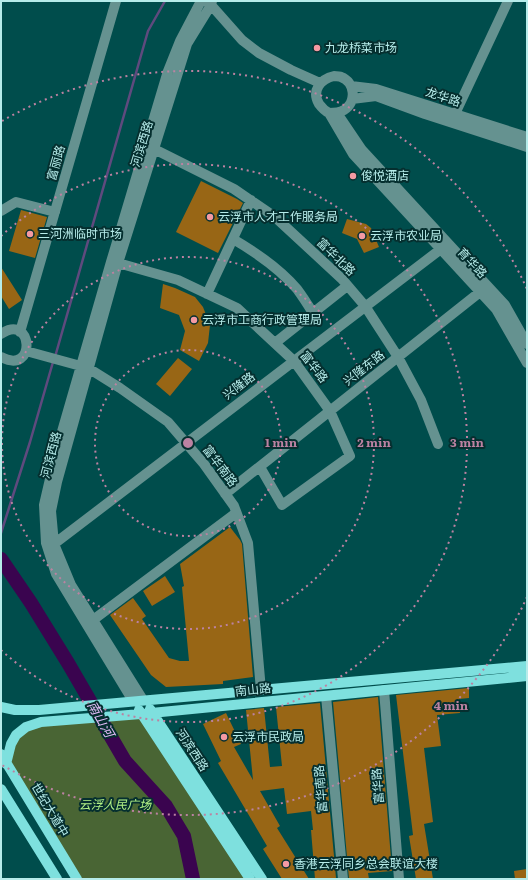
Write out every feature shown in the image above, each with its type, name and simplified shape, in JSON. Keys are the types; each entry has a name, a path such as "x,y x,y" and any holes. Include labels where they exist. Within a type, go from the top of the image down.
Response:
{"main road":[{"name":"南山路","path":"1,707 14,710 39,710 527,666"},
{"name":"南山路","path":"6,764 11,744 16,735 26,727 41,722 153,713 527,676"},
{"name":"河滨西路","path":"138,701 153,713 262,879"},
{"name":"河滨西路","path":"138,701 141,714 250,879"},
{"name":"世纪大道中","path":"1,754 77,879"},
{"path":"1,789 57,879"}],"street":[{"name":"富丽路","path":"20,332 116,1"},
{"name":"河滨西路","path":"138,701 56,574 46,543 44,504 57,449 113,254 168,71 180,41 201,1"},
{"path":"455,114 508,1"},
{"path":"209,2 242,40 259,53 320,83 317,89 317,100 320,105 333,113 343,111 348,107 352,99 353,92 351,86"},
{"name":"河滨西路","path":"138,701 93,620 71,585 54,544 50,511 81,366 118,262 187,44 209,2"},
{"name":"龙华路","path":"320,83 327,78 334,76 341,77 351,86 376,89 527,137"},
{"name":"龙华路","path":"352,99 376,96 425,114 527,147"},
{"name":"育华路","path":"333,113 353,154 496,309 527,363"},
{"name":"育华路","path":"333,113 362,150 505,305 527,344"},
{"name":"富华北路","path":"154,149 234,189 251,200 275,217 342,279 365,306 398,357 421,400 438,444"},
{"path":"207,294 251,200"},
{"path":"1,211 16,202 55,212"},
{"path":"233,239 255,252 278,269 298,290 314,313"},
{"name":"兴隆路","path":"54,544 440,249"},
{"name":"富华路","path":"118,262 178,280 238,308 294,361 330,411 350,456 282,505 260,467"},
{"path":"275,343 348,286"},
{"name":"兴隆东路","path":"225,494 480,292"},
{"path":"1,334 6,330 20,332 26,339 30,352 14,361 1,357"},
{"name":"富华南路","path":"30,352 81,366 120,388 168,422 204,464 234,506 248,543 261,690"},
{"path":"93,620 236,513"},
{"name":"富华路","path":"384,690 399,879"},
{"name":"富华南路","path":"326,696 343,879"}],"green space":[{"name":"云浮人民广场","path":"141,714 250,879 77,879 6,764 11,744 26,727"}],"building":[{"name":"云浮市人才工作服务局","path":"201,181 243,203 218,253 176,232"},
{"name":"三河洲临时市场","path":"21,210 47,217 35,258 9,251"},
{"name":"云浮市农业局","path":"347,219 366,224 371,228 379,247 364,253 357,239 342,233"},
{"path":"1,267 22,300 9,309 1,296"},
{"name":"云浮市工商行政管理局","path":"163,284 195,297 203,307 210,325 208,343 199,361 180,350 185,331 179,315 160,308"},
{"path":"178,358 192,369 170,396 156,384"},
{"path":"230,527 242,544 253,677 223,681 223,684 166,687 151,675 110,615 133,598 146,616 142,619 169,658 180,661 189,661 182,587 184,586 180,564"},
{"path":"165,576 175,592 152,606 143,591"},
{"path":"469,688 469,698 459,699 460,713 437,715 441,746 424,748 433,822 424,824 433,879 416,879 409,836 413,835 396,695"},
{"path":"378,697 392,871 368,873 369,879 349,879 333,702"},
{"path":"320,703 336,878 315,879 311,811 287,814 284,788 260,791 280,826 277,828 309,879 282,879 263,849 267,846 218,763 221,761 203,724 226,713 241,744 234,747 253,780 246,710 264,708 270,767 282,766 276,707"},
{"path":"527,869 527,879 515,879 514,871"}],"waterway":[{"path":"55,357 148,31 165,1"},
{"path":"1,533 30,442 53,362"},
{"name":"南山河","path":"1,559 31,603 68,663 125,761 166,806 184,836 193,879"}],"place":[{"name":"九龙桥菜市场","path":"317,48"},
{"name":"俊悦酒店","path":"353,176"},
{"name":"云浮市人才工作服务局","path":"210,217"},
{"name":"三河洲临时市场","path":"30,234"},
{"name":"云浮市农业局","path":"362,236"},
{"name":"云浮市工商行政管理局","path":"194,320"},
{"name":"云浮市民政局","path":"224,737"},
{"name":"香港云浮同乡总会联谊大楼","path":"286,864"}]}
